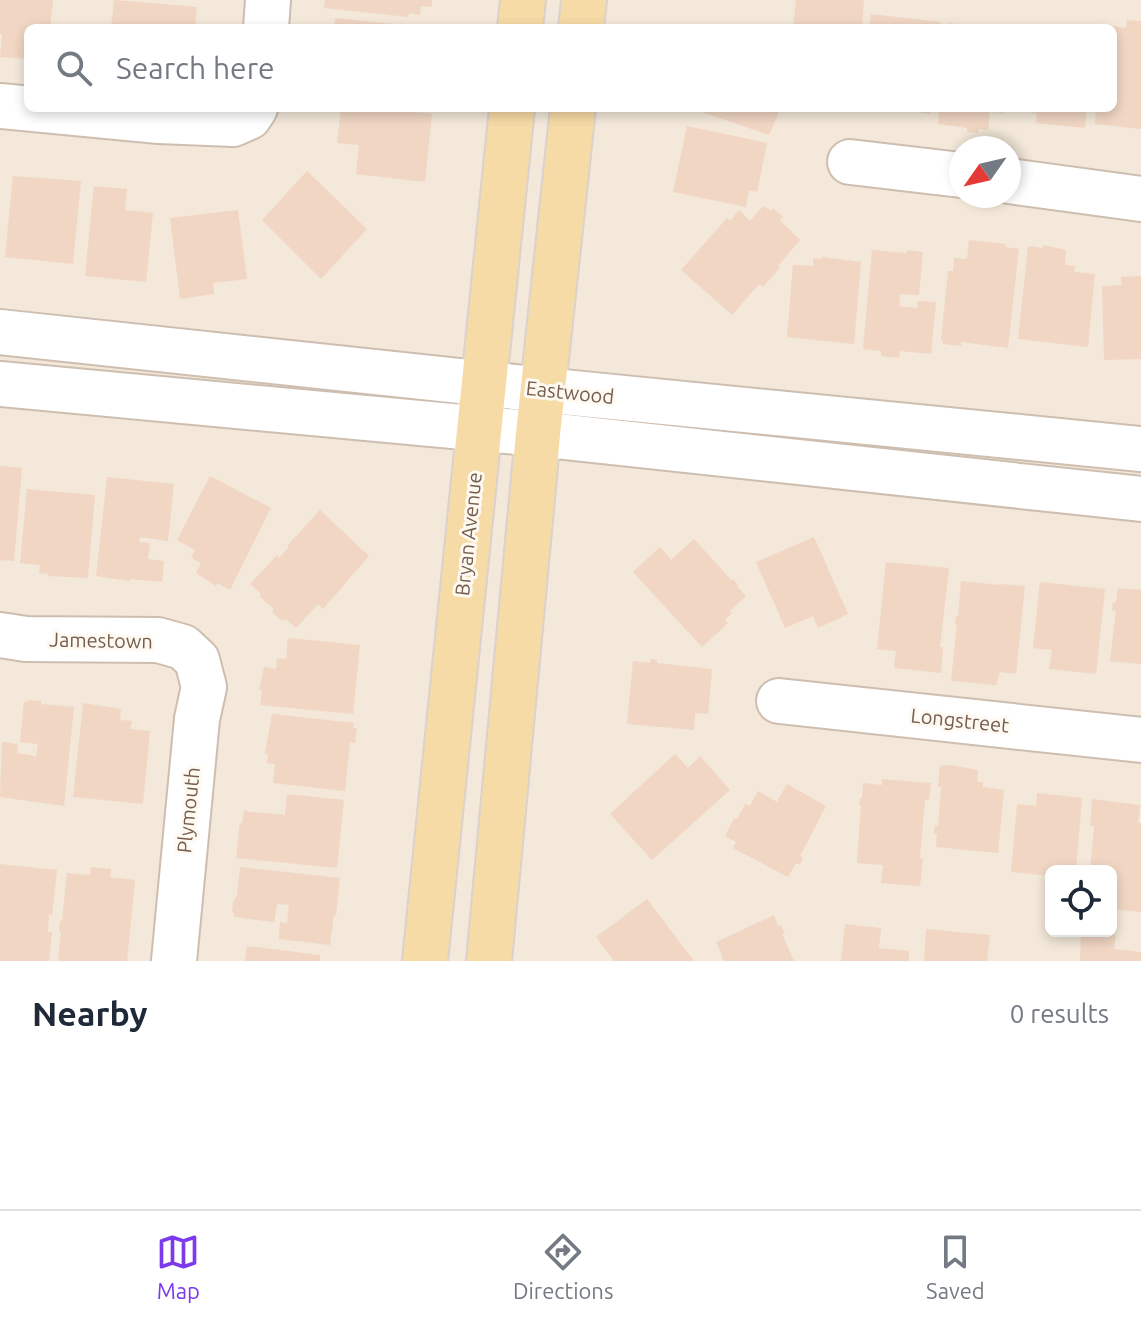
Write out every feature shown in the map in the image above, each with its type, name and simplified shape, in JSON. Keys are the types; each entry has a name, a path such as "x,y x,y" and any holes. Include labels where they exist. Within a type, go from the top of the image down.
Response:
{"main road":[{"path":"520,24 523,0"},
{"path":"581,24 584,0"},
{"name":"Bryan Avenue","path":"425,961 512,112"},
{"path":"489,961 538,434 573,112"}],"street":[{"path":"266,24 268,0"},
{"path":"0,106 24,108"},
{"path":"64,112 233,124 249,117 252,112"},
{"path":"850,162 949,174"},
{"path":"1021,183 1141,199"},
{"name":"Eastwood","path":"0,332 1141,449"},
{"path":"0,384 538,434 1141,499"},
{"name":"Jamestown","path":"0,635 26,639 158,640 183,647 197,660"},
{"name":"Plymouth","path":"174,961 197,719 204,687 197,660"},
{"name":"Longstreet","path":"779,701 1141,740"}],"shaded area":[{"path":"0,0 1141,0 1141,961 0,961"}],"building":[{"path":"0,0 53,0 50,24 24,24 24,59 0,57"},
{"path":"114,0 197,7 195,24 111,24"},
{"path":"325,0 432,0 432,7 421,6 420,15 409,13 408,17 324,8"},
{"path":"796,0 864,0 862,24 793,24"},
{"path":"871,14 941,22 941,24 870,24"},
{"path":"335,18 394,24 334,24"},
{"path":"1127,20 1141,21 1141,129 1095,124 1096,112 1117,112 1117,27 1126,28"},
{"path":"341,112 432,114 425,182 356,174 359,145 337,143"},
{"path":"702,112 779,112 769,135"},
{"path":"939,112 990,112 988,130 978,129 978,133 967,132 967,128 938,124"},
{"path":"1028,112 1087,112 1085,128 1036,123 1037,113"},
{"path":"687,126 767,143 757,192 749,190 746,207 673,192"},
{"path":"307,171 367,229 321,279 262,220"},
{"path":"13,176 81,181 73,264 5,257"},
{"path":"94,186 127,189 125,210 153,213 146,282 85,276"},
{"path":"763,206 771,211 773,208 783,217 780,220 800,240 763,287 759,284 732,315 681,270 727,218 730,221 739,210 750,221"},
{"path":"238,210 247,279 213,283 214,294 180,299 170,218"},
{"path":"969,240 1006,244 1005,247 1019,249 1008,348 961,342 961,346 943,344 941,340 948,271 953,271 954,258 967,259"},
{"path":"1043,245 1066,250 1065,265 1075,266 1074,272 1095,274 1088,347 1018,339 1028,246 1043,248"},
{"path":"872,250 923,252 919,295 900,294 899,306 917,308 918,301 936,302 931,354 900,351 899,358 881,356 881,351 863,349"},
{"path":"813,258 861,262 854,344 787,337 793,265 813,266"},
{"path":"1141,276 1141,359 1104,360 1102,286 1122,285 1121,277"},
{"path":"0,466 22,468 14,561 0,560"},
{"path":"210,476 271,508 230,590 217,583 216,586 196,573 201,563 191,558 195,550 177,540"},
{"path":"107,477 174,484 168,541 140,537 139,542 150,543 148,559 164,561 162,582 96,576"},
{"path":"27,489 95,495 88,578 48,576 39,573 40,565 20,563"},
{"path":"320,510 369,556 323,609 318,604 296,628 272,612 274,609 250,584 277,555 279,558"},
{"path":"814,537 848,614 818,628 813,616 785,628 756,562"},
{"path":"694,539 746,596 730,611 732,613 725,620 728,623 702,647 633,572 660,547 671,560"},
{"path":"886,562 949,568 940,647 943,647 941,673 894,668 896,651 877,649"},
{"path":"961,581 1025,586 1016,674 1000,672 996,685 951,681"},
{"path":"1040,582 1105,589 1096,674 1049,669 1052,650 1033,648"},
{"path":"1118,588 1141,590 1141,664 1110,661 1116,611 1112,610"},
{"path":"288,638 360,645 353,714 260,705 262,690 259,690 264,667 276,669 277,658 286,659"},
{"path":"650,659 657,660 657,663 712,669 708,714 695,713 694,730 627,724 633,661 650,663"},
{"path":"24,702 74,707 64,806 0,797 2,742 18,744 17,753 36,756 38,744 20,742"},
{"path":"83,703 121,709 120,720 132,721 130,729 150,731 143,804 73,797"},
{"path":"272,714 354,723 353,728 357,728 355,743 350,742 345,791 273,783 275,764 267,763 268,754 265,754"},
{"path":"675,754 688,768 700,756 730,790 652,860 610,814"},
{"path":"940,766 978,770 977,782 983,782 983,787 1004,790 998,853 936,847 937,834 934,834 935,825 938,826"},
{"path":"882,779 931,783 929,800 925,800 920,886 881,883 883,865 857,863 863,783 882,785"},
{"path":"787,784 826,806 800,856 803,858 800,865 796,863 788,877 733,848 736,842 725,836 734,818 737,819 745,804 750,806 758,791 777,802"},
{"path":"1037,793 1082,798 1076,865 1045,865 1045,875 1011,872 1017,804 1036,806"},
{"path":"287,794 344,800 337,868 236,858 244,811 285,815"},
{"path":"1092,799 1140,805 1141,912 1117,910 1117,865 1091,865 1094,826 1090,826"},
{"path":"0,864 57,870 52,915 49,914 48,932 52,932 49,961 0,961"},
{"path":"91,867 111,869 110,877 135,880 127,961 58,961 67,873 90,875"},
{"path":"240,867 340,878 330,945 279,939 280,922 287,923 289,905 277,904 274,922 234,917 233,902 237,895"},
{"path":"647,899 694,961 614,961 596,937"},
{"path":"774,915 785,933 782,934 794,961 724,961 716,942"},
{"path":"845,924 881,928 879,948 909,951 909,961 841,961"},
{"path":"926,929 990,935 987,961 924,961"},
{"path":"1081,937 1116,937 1114,949 1141,952 1141,961 1080,961"},
{"path":"247,946 320,955 320,961 245,961"}]}
